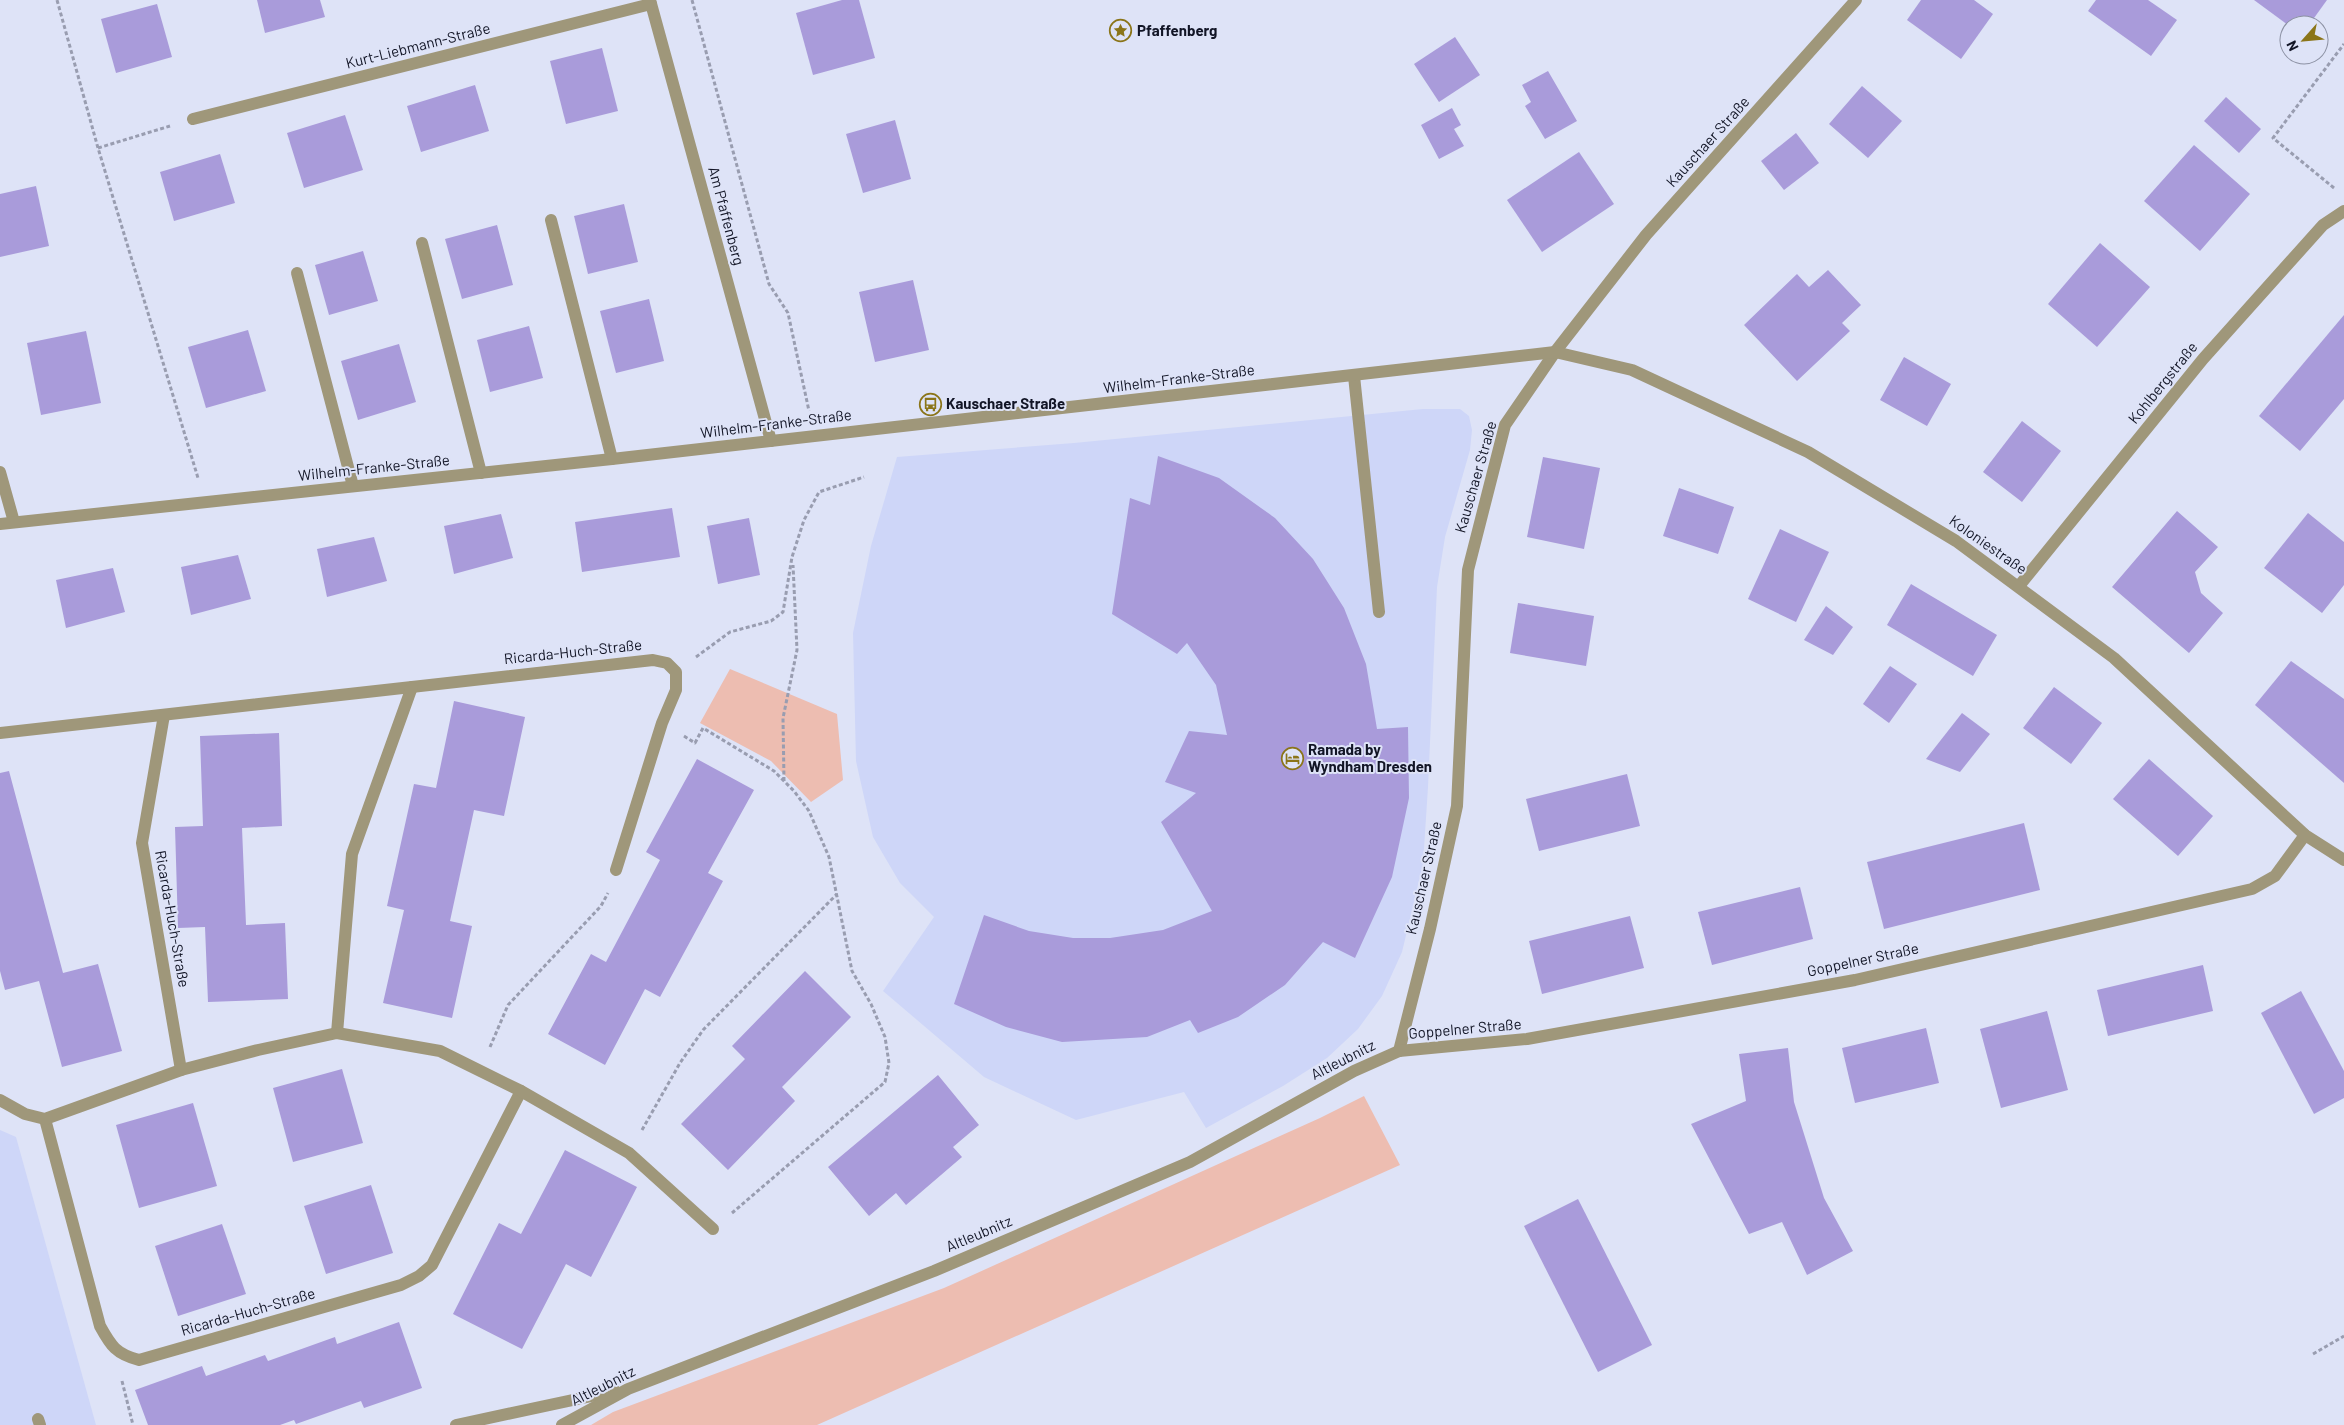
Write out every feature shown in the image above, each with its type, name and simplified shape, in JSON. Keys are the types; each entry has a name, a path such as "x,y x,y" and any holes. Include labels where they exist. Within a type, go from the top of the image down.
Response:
{"street":[{"name":"Kauschaer Straße","path":"1399,1051 1430,929 1457,806 1468,570 1505,425 1555,352 1646,236 1856,0"},
{"name":"Kurt-Liebmann-Straße","path":"193,119 650,2"},
{"name":"Am Pfaffenberg","path":"650,2 771,441"},
{"name":"Kohlbergstraße","path":"2019,586 2203,359 2323,225 2344,211"},
{"path":"551,220 612,459"},
{"path":"422,242 481,473"},
{"path":"297,273 353,486"},
{"name":"Wilhelm-Franke-Straße","path":"0,524 612,459 1555,352"},
{"name":"Koloniestraße","path":"1555,352 1632,370 1808,452 1956,540 2114,658 2305,835 2344,861"},
{"path":"1354,376 1379,612"},
{"path":"0,472 14,522"},
{"name":"Ricarda-Huch-Straße","path":"0,734 653,660 667,663 676,672"},
{"path":"616,870 662,723 676,690 676,672"},
{"path":"337,1033 352,854 412,687"},
{"name":"Ricarda-Huch-Straße","path":"164,715 142,843 181,1070"},
{"name":"Goppelner Straße","path":"1399,1051 1527,1039 1855,980 2252,890 2275,876 2305,835"},
{"path":"0,1100 25,1114 46,1119 181,1070 258,1050 337,1033 440,1051 521,1090 629,1152 713,1229"},
{"name":"Altleubnitz","path":"562,1425 628,1389 934,1271 1190,1162 1354,1071 1399,1051"},
{"name":"Ricarda-Huch-Straße","path":"124,1356 139,1360 401,1285 419,1276 432,1264 521,1090"},
{"path":"46,1119 100,1326 110,1344 124,1356"},
{"path":"456,1425 628,1389"},
{"path":"36,1425 38,1419 40,1425"}],"path":[{"path":"57,0 98,148 205,503"},
{"path":"692,0 769,284 788,313 815,436"},
{"path":"2337,191 2273,138 2344,44"},
{"path":"98,148 193,119"},
{"path":"676,672 730,632 771,621 783,612 792,557 804,520 819,492 864,477"},
{"path":"784,781 783,718 797,650 792,557"},
{"path":"678,733 695,743 703,728 774,771 809,811 829,857 852,971 871,1004 885,1037 889,1063 885,1082 713,1229"},
{"path":"489,1049 508,1005 601,906 610,888"},
{"path":"642,1131 680,1063 703,1030 837,894"},
{"path":"2313,1354 2344,1336"},
{"path":"124,1356 121,1369 122,1383 133,1425"}],"shaded area":[{"path":"1423,409 1460,409 1469,416 1472,430 1470,450 1445,537 1437,587 1423,864 1402,952 1382,996 1358,1029 1327,1058 1283,1086 1206,1128 1184,1092 1076,1120 984,1077 883,991 934,917 900,883 873,837 856,761 853,633 871,546 897,457 1074,443"},
{"path":"730,669 837,714 843,780 811,802 771,761 700,723"},
{"path":"1364,1096 1400,1165 817,1425 591,1425 613,1412 944,1288 1320,1118"},
{"path":"0,1130 16,1137 96,1425 0,1425"}],"building":[{"path":"257,0 320,0 325,17 265,33"},
{"path":"842,0 859,0 875,58 813,75 796,13"},
{"path":"1921,0 1974,0 1993,14 1961,59 1907,20"},
{"path":"2096,0 2148,0 2177,20 2151,56 2088,11"},
{"path":"2254,0 2327,0 2316,15 2279,15 2279,18"},
{"path":"157,4 172,57 116,73 101,19"},
{"path":"1455,37 1480,75 1439,102 1414,64"},
{"path":"602,48 618,111 566,124 550,61"},
{"path":"1548,71 1577,121 1545,139 1525,106 1531,102 1522,85"},
{"path":"475,85 489,131 421,152 407,106"},
{"path":"1862,86 1902,121 1868,158 1829,124"},
{"path":"2226,97 2261,129 2239,153 2204,121"},
{"path":"1452,108 1461,125 1454,129 1464,146 1439,159 1421,125"},
{"path":"345,115 363,170 304,188 287,133"},
{"path":"895,120 911,179 863,193 846,134"},
{"path":"1796,133 1819,163 1784,190 1761,161"},
{"path":"2194,145 2250,194 2200,251 2144,201"},
{"path":"1579,152 1614,204 1542,252 1507,200"},
{"path":"220,154 235,203 174,221 160,172"},
{"path":"36,186 49,246 0,257 0,194"},
{"path":"624,204 638,262 588,274 574,216"},
{"path":"497,225 513,285 462,299 445,239"},
{"path":"2100,243 2150,287 2097,347 2048,304"},
{"path":"363,251 378,301 329,315 315,265"},
{"path":"1828,270 1861,305 1842,323 1850,331 1797,381 1744,325 1797,274 1809,287"},
{"path":"913,280 929,350 875,362 859,292"},
{"path":"649,299 664,361 616,373 600,311"},
{"path":"2344,315 2344,399 2300,451 2259,416"},
{"path":"529,326 543,378 490,392 477,340"},
{"path":"248,330 266,391 206,408 188,347"},
{"path":"86,331 101,403 41,415 27,343"},
{"path":"399,344 416,402 358,420 341,361"},
{"path":"1904,357 1951,384 1927,426 1880,400"},
{"path":"2022,421 2061,451 2022,502 1983,472"},
{"name":"Ramada by Wyndham Dresden","path":"1158,456 1219,478 1275,518 1313,559 1344,608 1366,664 1377,729 1408,727 1409,798 1392,877 1355,958 1323,942 1285,985 1238,1017 1198,1033 1190,1020 1147,1037 1062,1042 1006,1027 954,1004 984,915 1029,931 1073,938 1110,938 1163,930 1212,911 1161,822 1196,793 1165,782 1189,731 1227,735 1216,685 1187,643 1177,654 1112,614 1130,498 1150,505"},
{"path":"1543,457 1600,468 1584,549 1527,537"},
{"path":"1679,488 1734,507 1718,554 1663,536"},
{"path":"672,508 680,557 582,572 575,522"},
{"path":"2177,511 2218,547 2195,572 2201,593 2223,613 2189,653 2112,587"},
{"path":"2308,513 2344,542 2344,585 2322,613 2264,568"},
{"path":"501,514 513,558 454,574 444,526"},
{"path":"749,518 760,575 718,584 707,526"},
{"path":"1780,529 1829,552 1796,622 1748,599"},
{"path":"374,537 387,581 327,597 317,549"},
{"path":"238,555 251,599 191,615 181,567"},
{"path":"113,568 125,612 66,628 56,580"},
{"path":"1911,584 1997,635 1973,676 1887,625"},
{"path":"1518,603 1594,616 1586,666 1510,653"},
{"path":"1826,606 1853,627 1833,655 1804,640"},
{"path":"2291,661 2344,699 2344,783 2255,705"},
{"path":"1890,666 1917,684 1889,723 1863,704"},
{"path":"2054,687 2102,723 2071,764 2023,728"},
{"path":"454,701 525,717 504,816 474,810 450,921 472,926 452,1018 383,1003 404,910 387,906 414,784 436,788"},
{"path":"1962,713 1990,734 1960,772 1926,759"},
{"path":"279,733 282,826 242,828 246,925 285,923 288,999 208,1002 205,927 178,928 175,827 203,826 200,736"},
{"path":"697,759 754,790 708,873 723,881 660,997 645,989 605,1065 548,1034 591,954 606,962 660,860 646,852"},
{"path":"2149,759 2213,816 2178,856 2113,799"},
{"path":"9,771 63,973 98,964 122,1051 62,1067 39,981 5,990 0,971 0,773"},
{"path":"1627,774 1640,826 1539,851 1526,799"},
{"path":"2024,823 2040,890 1884,929 1867,862"},
{"path":"1800,887 1813,939 1712,965 1698,912"},
{"path":"1630,916 1644,968 1542,994 1529,941"},
{"path":"2203,965 2213,1011 2108,1036 2097,990"},
{"path":"805,971 851,1017 782,1087 795,1101 728,1170 681,1124 745,1059 732,1046"},
{"path":"2301,991 2344,1071 2344,1098 2314,1114 2261,1013"},
{"path":"2047,1011 2068,1090 2001,1108 1980,1029"},
{"path":"1926,1028 1939,1083 1855,1103 1842,1048"},
{"path":"1788,1048 1794,1102 1824,1198 1853,1251 1807,1275 1782,1222 1749,1234 1691,1124 1746,1101 1739,1054"},
{"path":"342,1069 363,1143 293,1162 273,1088"},
{"path":"938,1075 979,1125 953,1147 962,1157 906,1205 896,1193 869,1216 828,1167"},
{"path":"193,1103 217,1186 139,1208 116,1125"},
{"path":"565,1150 637,1187 591,1277 566,1264 522,1349 453,1314 499,1223 521,1234"},
{"path":"371,1185 393,1253 326,1274 304,1206"},
{"path":"1578,1199 1652,1345 1598,1372 1524,1226"},
{"path":"222,1224 246,1294 178,1316 155,1246"},
{"path":"399,1322 422,1388 364,1408 361,1401 296,1424 294,1420 280,1425 148,1425 135,1390 202,1366 206,1376 265,1355 268,1361 335,1337 337,1344"}],"place":[{"name":"Pfaffenberg","path":"1121,31"},
{"name":"Kauschaer Straße","path":"930,404"},
{"name":"Ramada by Wyndham Dresden","path":"1292,759"}]}
